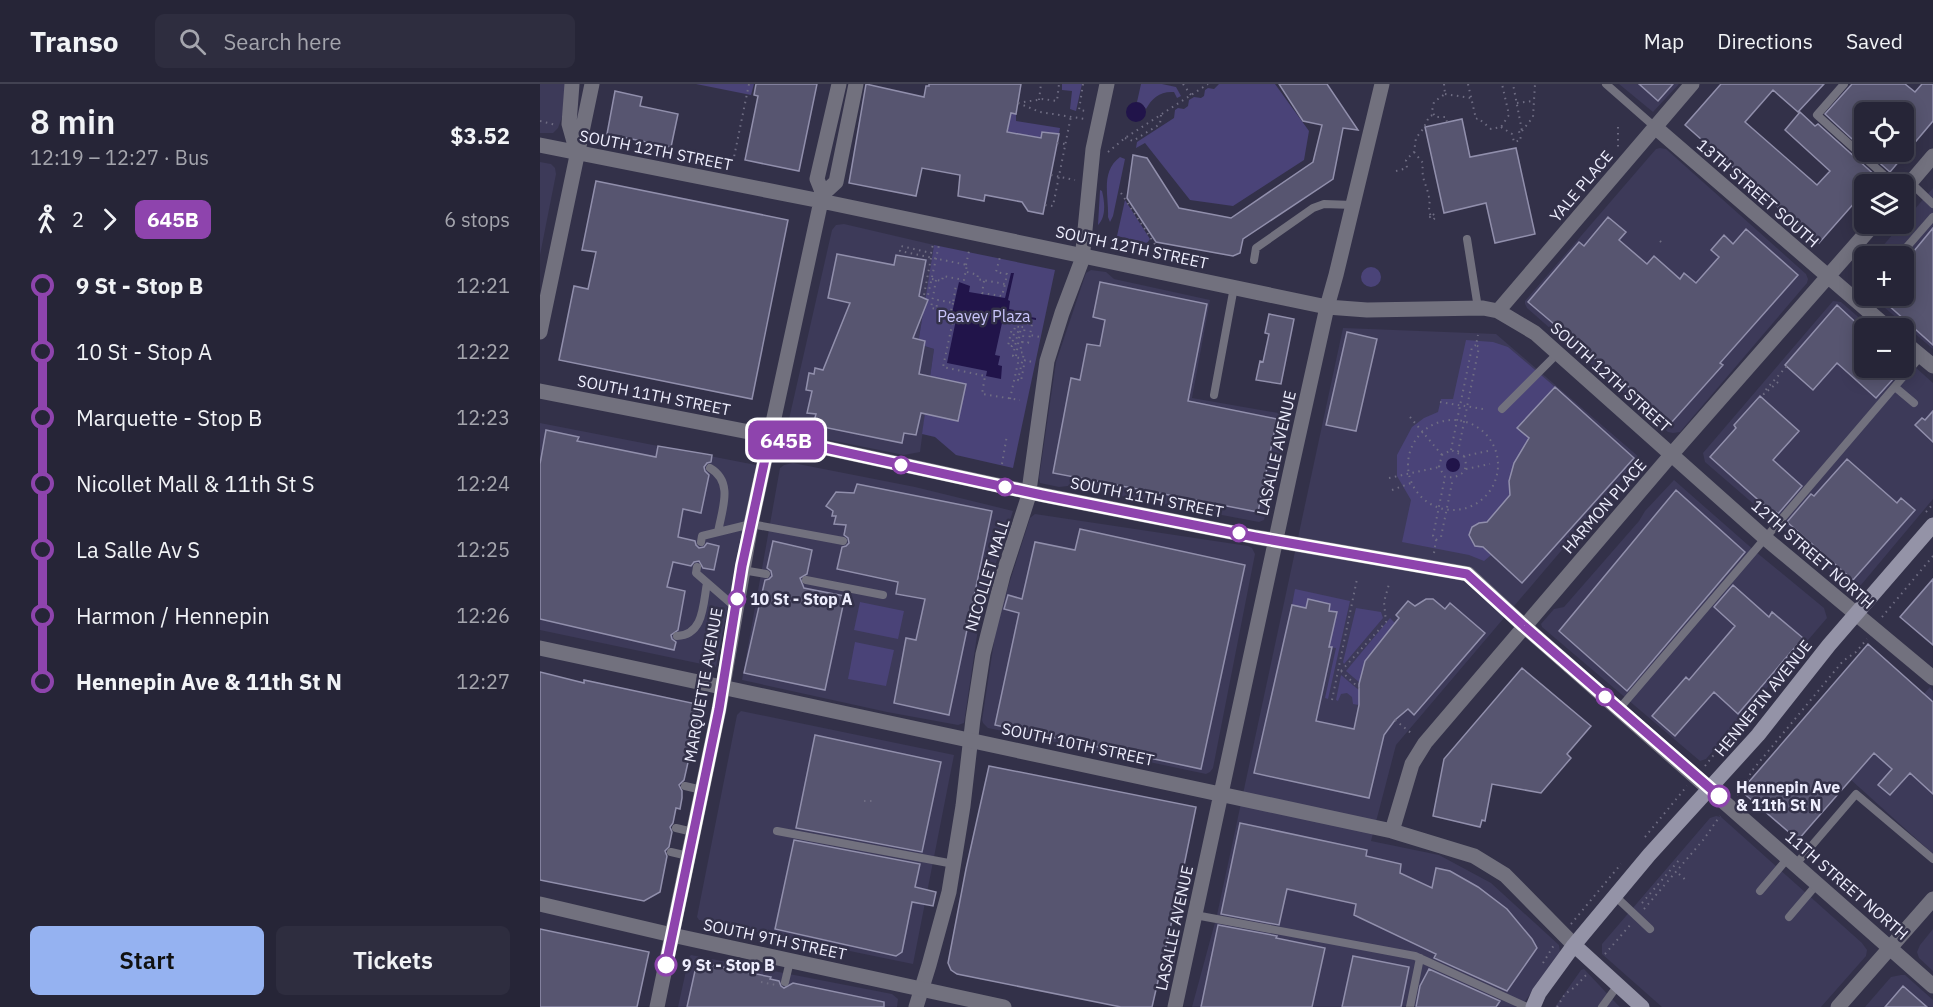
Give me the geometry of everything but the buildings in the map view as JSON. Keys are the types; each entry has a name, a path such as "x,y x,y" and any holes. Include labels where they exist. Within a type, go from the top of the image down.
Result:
{"main road":[{"name":"HENNEPIN AVENUE","path":"1533,1007 1539,993 1574,945 1758,735 1856,614 1933,525"},
{"path":"1574,945 1642,1007"}],"street":[{"path":"572,84 568,124 577,152"},
{"path":"540,332 592,84"},
{"name":"MARQUETTE AVENUE","path":"657,1007 723,687 751,524 822,198 817,179 839,84"},
{"name":"MARQUETTE AVENUE","path":"822,198 836,182 856,84"},
{"name":"NICOLLET MALL","path":"916,1007 944,913 954,864 987,633 1003,575 1024,514 1047,361 1083,255 1093,149 1107,84"},
{"name":"LASALLE AVENUE","path":"1175,1007 1327,308 1382,84"},
{"name":"YALE PLACE","path":"1498,311 1692,84"},
{"name":"13TH STREET SOUTH","path":"1655,127 1827,278 1854,295"},
{"name":"SOUTH 12TH STREET","path":"540,145 822,198 1327,308 1358,310 1478,308 1498,311 1535,333 1671,455"},
{"path":"1914,178 1933,156"},
{"name":"HARMON PLACE","path":"1392,831 1417,754 1671,455 1865,234"},
{"name":"13TH STREET SOUTH","path":"1868,306 1879,318"},
{"path":"1914,350 1927,361"},
{"name":"SOUTH 11TH STREET","path":"540,391 770,436 1028,492 1275,540 1467,574 1710,788"},
{"name":"12TH STREET NORTH","path":"1671,455 1933,678"},
{"name":"SOUTH 10TH STREET","path":"540,648 1392,831 1474,856 1510,878 1574,945"},
{"name":"11TH STREET NORTH","path":"1710,788 1933,986"},
{"path":"1838,1007 1933,899"},
{"name":"SOUTH 9TH STREET","path":"540,904 1004,1007"}],"lane":[{"name":"13TH STREET SOUTH","path":"1606,84 1655,127"},
{"path":"1844,84 1817,115 1883,174"},
{"path":"1914,191 1933,204"},
{"path":"1254,260 1256,248 1313,208 1324,204 1353,206"},
{"path":"1908,246 1933,217"},
{"path":"1467,239 1478,308"},
{"path":"1214,396 1234,287"},
{"path":"1502,409 1557,353"},
{"path":"1619,710 1895,387 1927,361"},
{"path":"1895,387 1914,403"},
{"path":"710,468 720,475 725,485 718,532"},
{"path":"701,542 702,536 751,524 843,541"},
{"path":"697,567 696,573 735,607"},
{"path":"742,570 766,574"},
{"path":"806,580 883,595"},
{"path":"677,636 689,634 699,623 707,583"},
{"path":"685,786 702,790"},
{"path":"1760,891 1856,794 1933,860"},
{"path":"676,828 693,832"},
{"path":"777,831 954,864"},
{"path":"671,852 688,856"},
{"path":"1789,916 1818,884"},
{"path":"1615,896 1650,929"},
{"path":"1195,915 1415,956 1527,1007"},
{"path":"1410,1007 1420,958"},
{"path":"785,982 790,961"},
{"path":"1602,1007 1618,985"}],"path":[{"path":"732,162 749,84"},
{"path":"1038,100 1041,84"},
{"path":"1059,84 1057,101 1038,100 1018,103 1040,112 1086,119"},
{"path":"1083,84 1078,110 1087,111"},
{"path":"1183,84 1191,95"},
{"path":"1107,152 1208,84"},
{"path":"1444,84 1445,94"},
{"path":"1468,84 1476,119 1478,118 1491,129 1501,127 1512,134 1514,142 1521,140 1519,132 1533,117 1535,84"},
{"path":"1501,127 1509,115 1502,84"},
{"path":"1513,84 1522,131"},
{"path":"1434,114 1434,102 1445,94 1471,98"},
{"path":"1517,103 1533,102"},
{"path":"1125,138 1133,141 1160,124 1161,114"},
{"path":"1434,114 1435,117 1446,117 1447,122"},
{"path":"1396,171 1407,168 1407,160 1414,152 1416,138 1424,129 1429,117 1434,114"},
{"path":"1045,205 1053,206 1071,116"},
{"path":"540,121 557,125"},
{"path":"1617,153 1618,127"},
{"path":"1057,143 1065,144"},
{"path":"1414,152 1423,163 1422,176 1429,195 1428,210 1431,216"},
{"path":"1051,175 1075,180"},
{"path":"1121,193 1158,249"},
{"path":"933,244 932,253 901,246 900,251 966,265"},
{"path":"939,245 931,308 936,309 938,300 953,303"},
{"path":"934,280 942,281 943,276 964,280 969,251"},
{"path":"984,281 982,293 1002,296 1007,274 996,272 1000,257"},
{"path":"931,258 924,294 928,295 934,280"},
{"path":"966,272 978,275 977,279 1005,284"},
{"path":"956,285 950,315 954,316 943,367 985,376 981,394 1020,400"},
{"path":"1021,322 1032,324 1028,343 1022,342"},
{"path":"1012,328 1008,346 1012,346 1016,326 1019,327 1013,356 1017,357"},
{"path":"1010,399 1021,327 1024,327 1017,357"},
{"path":"1030,335 1037,336"},
{"path":"1451,450 1472,347 1476,345 1478,335"},
{"path":"1458,452 1479,347 1476,345"},
{"path":"1020,352 1024,353 1018,380 1021,381 1025,360 1032,362"},
{"path":"1778,382 1763,393 1786,367 1783,363"},
{"path":"1440,402 1483,409"},
{"path":"1410,417 1442,455"},
{"path":"1457,419 1464,422 1478,428 1489,438 1497,454 1497,474 1488,493 1473,506 1457,510 1439,508 1420,496 1411,483 1408,474 1410,448 1422,432 1441,421 1457,419"},
{"path":"1002,464 1007,435"},
{"path":"1434,553 1436,540 1433,536 1445,477 1439,467 1442,455 1451,450 1464,456 1467,462 1466,469 1461,475 1453,478 1445,477"},
{"path":"1464,456 1488,451"},
{"path":"1466,469 1490,464"},
{"path":"1389,478 1439,467"},
{"path":"1436,540 1441,537 1453,478"},
{"path":"1392,490 1411,483"},
{"path":"1736,795 1746,784 1752,772 1843,661 1856,652 1887,609 1933,556"},
{"path":"1332,700 1357,579"},
{"path":"1340,670 1386,622 1384,602 1389,584"},
{"path":"1340,670 1359,688"},
{"path":"1395,720 1411,733"},
{"path":"864,801 872,801"},
{"path":"1642,903 1680,859"},
{"path":"1679,874 1688,882"}],"shaded area":[{"path":"540,84 566,84 567,104 558,128 553,133 540,133"},
{"path":"1619,84 1679,84 1653,112"},
{"path":"1136,102 1143,105 1146,112 1143,119 1136,122 1129,119 1126,112 1129,105"},
{"path":"1656,149 1666,149 1806,274 1808,279 1680,432 1673,433 1668,432 1525,304 1525,301"},
{"path":"540,162 551,164 556,174 540,255"},
{"path":"1933,188 1933,349 1914,333 1914,318 1897,318 1883,306 1914,306 1914,246 1883,246 1893,234 1914,234 1914,210"},
{"path":"844,224 934,245 918,344 934,349 920,452 904,455 790,432 787,428 832,230 836,225"},
{"path":"1091,270 1106,272 1114,279 1210,300 1192,398 1290,415 1264,520 1259,522 1068,486 1059,487 1040,483 1056,362 1086,273"},
{"path":"1011,273 1014,273 1008,300 1010,301 1009,309 1014,310 1013,314 1036,318 1036,320 1004,314 995,355 1000,356 998,365 1002,366 1001,379 986,376 987,371 947,363 957,315 952,313 959,282 970,286 969,292 1005,298"},
{"path":"1833,301 1841,302 1859,318 1854,318 1854,378 1914,378 1914,366 1933,383 1933,499 1861,585 1850,587 1705,462 1703,453"},
{"path":"1343,328 1496,334 1640,458 1396,745 1371,841 1439,855 1491,883 1559,945 1560,953 1521,1007 1192,1007 1217,915"},
{"path":"540,423 756,465 716,667 540,630"},
{"path":"1450,458 1456,458 1460,465 1456,472 1450,472 1446,468 1446,462"},
{"path":"793,463 915,487 1013,511 981,609 964,723 958,725 887,712 742,680 780,468"},
{"path":"1674,480 1824,608 1827,618 1706,759 1700,761 1541,624 1554,609 1564,607"},
{"path":"1035,514 1252,548 1255,554 1213,768 1210,772 1206,774 988,728 983,723 997,622 1030,518"},
{"path":"1930,687 1933,691 1933,854 1850,779"},
{"path":"741,711 954,755 913,964 699,920 697,917 737,715"},
{"path":"1721,817 1862,943 1867,950 1866,956 1821,1007 1662,1007 1602,954 1602,944 1710,818"},
{"path":"1933,929 1933,971 1919,958 1917,952"},
{"path":"691,955 892,994 898,999 897,1007 678,1007"},
{"path":"1584,969 1620,1007 1555,1007"},
{"path":"1905,975 1933,1000 1933,1007 1865,1007 1891,977"}],"green space":[{"path":"696,84 754,84 751,95"},
{"path":"1062,84 1082,84 1076,111 1070,109 1072,91 1062,90"},
{"path":"1141,84 1176,87 1181,96 1177,98 1174,92 1161,94 1146,109 1137,102"},
{"path":"1219,84 1275,84 1309,131 1304,160 1233,206 1190,200 1145,143 1136,148 1137,142 1174,118 1175,110 1184,109 1188,106 1189,100 1194,97 1201,98 1205,90 1214,89"},
{"path":"1007,112 1016,114 1016,121 1060,128 1059,134 1042,132 1041,138 1007,132 1009,125 1005,124"},
{"path":"1120,157 1125,159 1110,222 1108,177 1114,163"},
{"path":"1100,190 1104,209 1098,225"},
{"path":"1125,200 1150,239 1147,243 1117,236"},
{"name":"Peavey Plaza","path":"934,245 1055,270 1013,468 956,455 935,437 922,434 934,349 918,344"},
{"path":"1367,267 1375,267 1381,273 1381,281 1375,287 1367,287 1361,281 1361,273"},
{"path":"1466,340 1493,342 1508,347 1555,387 1517,427 1529,438 1509,481 1510,495 1485,525 1482,523 1476,525 1470,532 1473,543 1483,547 1491,555 1484,561 1469,555 1402,542 1411,500 1397,476 1397,455 1412,427 1438,412 1441,399 1453,399"},
{"path":"1295,589 1350,601 1328,699 1325,698 1336,648 1329,647 1337,612 1329,611 1330,604 1306,608 1292,605"},
{"path":"860,602 904,611 898,639 854,630"},
{"path":"1356,608 1381,612 1383,618 1344,664 1343,662"},
{"path":"1390,618 1395,623 1360,683 1346,671"},
{"path":"855,642 894,650 886,686 848,679"},
{"path":"1341,675 1381,709 1353,704 1352,697 1347,693 1341,694 1338,701 1336,700"}],"bus line":[{"name":"645B","path":"666,965 719,709 742,566 770,436 1042,495 1255,537 1467,574 1719,796"}],"place":[{"name":"10 St - Stop A","path":"737,599"},
{"name":"Hennepin Ave & 11th St N","path":"1719,796"},
{"name":"9 St - Stop B","path":"666,965"}]}
